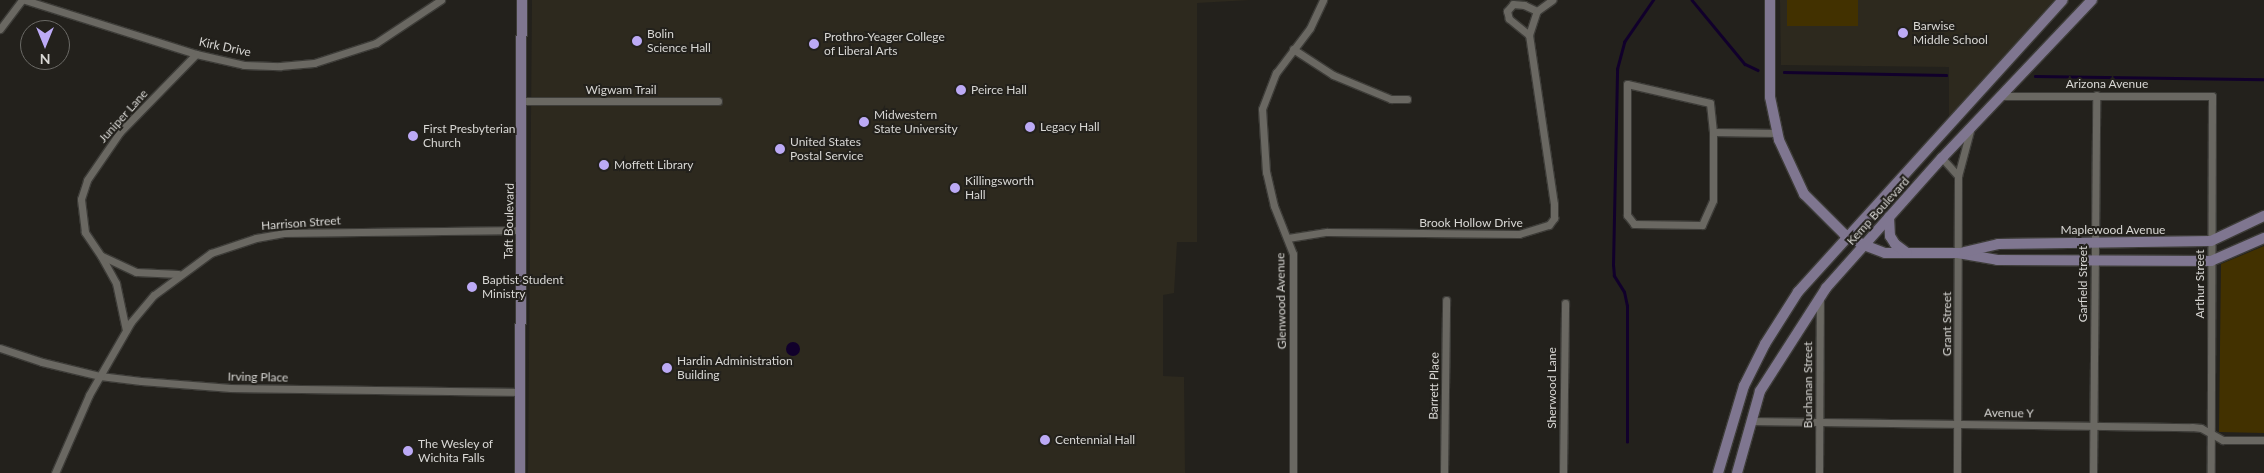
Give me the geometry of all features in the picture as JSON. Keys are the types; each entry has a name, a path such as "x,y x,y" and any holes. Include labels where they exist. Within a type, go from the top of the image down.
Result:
{"street":[{"path":"0,29 23,0"},
{"name":"Kirk Drive","path":"23,0 196,54 244,65 314,63 376,43 441,0"},
{"name":"Taft Boulevard","path":"520,473 522,0"},
{"name":"Glenwood Avenue","path":"1293,473 1293,254 1274,206 1261,131 1264,100 1276,73 1310,28 1323,0"},
{"path":"1529,35 1509,19 1507,11 1513,4 1524,4 1537,11 1552,0"},
{"name":"Maplewood Avenue","path":"1770,0 1770,97 1777,133 1790,168 1804,194 1848,236 1864,245 1885,253 1958,254 1997,260 2212,261 2264,238"},
{"name":"Kemp Boulevard","path":"1718,473 1732,418 1754,365 1776,324 1809,277 2063,0"},
{"name":"Kemp Boulevard","path":"1737,473 1750,421 1760,391 1777,360 1820,297 1888,217 1942,158 2092,0"},
{"name":"Brook Hollow Drive","path":"1288,238 1327,232 1519,234 1549,225 1554,218 1554,204 1529,35 1537,11"},
{"path":"1293,49 1333,75 1391,99 1407,99"},
{"name":"Juniper Lane","path":"126,330 118,289 101,256 85,232 81,199 87,180 120,132 196,54"},
{"path":"1627,84 1710,103 1713,132 1713,200 1702,224 1634,224 1627,215 1627,84"},
{"name":"Garfield Street","path":"2093,473 2096,95"},
{"name":"Arizona Avenue","path":"2001,96 2212,96"},
{"name":"Arthur Street","path":"2211,473 2212,96"},
{"name":"Wigwam Trail","path":"523,101 718,101"},
{"name":"Grant Street","path":"1957,473 1958,176 1972,127"},
{"path":"1713,132 1777,133"},
{"path":"1929,147 1958,176"},
{"name":"Maplewood Avenue","path":"1958,254 1998,244 2212,241 2264,216"},
{"path":"1888,217 1888,227 1895,244 1911,254"},
{"name":"Harrison Street","path":"56,473 70,434 126,330 154,295 178,274 211,254 232,245 284,233 521,230"},
{"path":"101,256 136,272 178,274"},
{"name":"Buchanan Street","path":"1819,473 1820,297"},
{"name":"Barrett Place","path":"1444,473 1446,300"},
{"name":"Sherwood Lane","path":"1563,473 1565,303"},
{"name":"Irving Place","path":"0,348 42,362 100,376 231,388 520,392"},
{"path":"1732,418 1750,421"},
{"name":"Avenue Y","path":"1750,421 2192,427 2202,428 2212,436 2223,440 2264,440"}],"shaded area":[{"name":"Midwestern State University","path":"532,0 1250,0 1197,3 1197,242 1177,242 1174,293 1163,295 1163,376 1184,377 1185,473 528,473"},
{"name":"Barwise Middle School","path":"1780,0 2054,0 1949,117 1949,67 1781,65"},
{"path":"1787,0 1858,0 1858,26 1787,26"},
{"path":"2264,246 2264,433 2219,432 2221,264"},
{"path":"790,342 796,342 800,349 796,356 790,356 786,352 786,346"}],"waterway":[{"path":"1627,442 1627,306 1624,292 1614,276 1613,265 1617,69 1624,42 1653,0"},
{"path":"1692,0 1745,64 1758,70"},
{"path":"1784,72 1946,75"},
{"path":"2035,76 2264,79"}],"place":[{"name":"Barwise Middle School","path":"1903,33"},
{"name":"Bolin Science Hall","path":"637,41"},
{"name":"Prothro-Yeager College of Liberal Arts","path":"814,44"},
{"name":"Peirce Hall","path":"961,90"},
{"name":"Midwestern State University","path":"864,122"},
{"name":"Legacy Hall","path":"1030,127"},
{"name":"First Presbyterian Church","path":"413,136"},
{"name":"United States Postal Service","path":"780,149"},
{"name":"Moffett Library","path":"604,165"},
{"name":"Killingsworth Hall","path":"955,188"},
{"name":"Baptist Student Ministry","path":"472,287"},
{"name":"Hardin Administration Building","path":"667,368"},
{"name":"Centennial Hall","path":"1045,440"},
{"name":"The Wesley of Wichita Falls","path":"408,451"}]}
